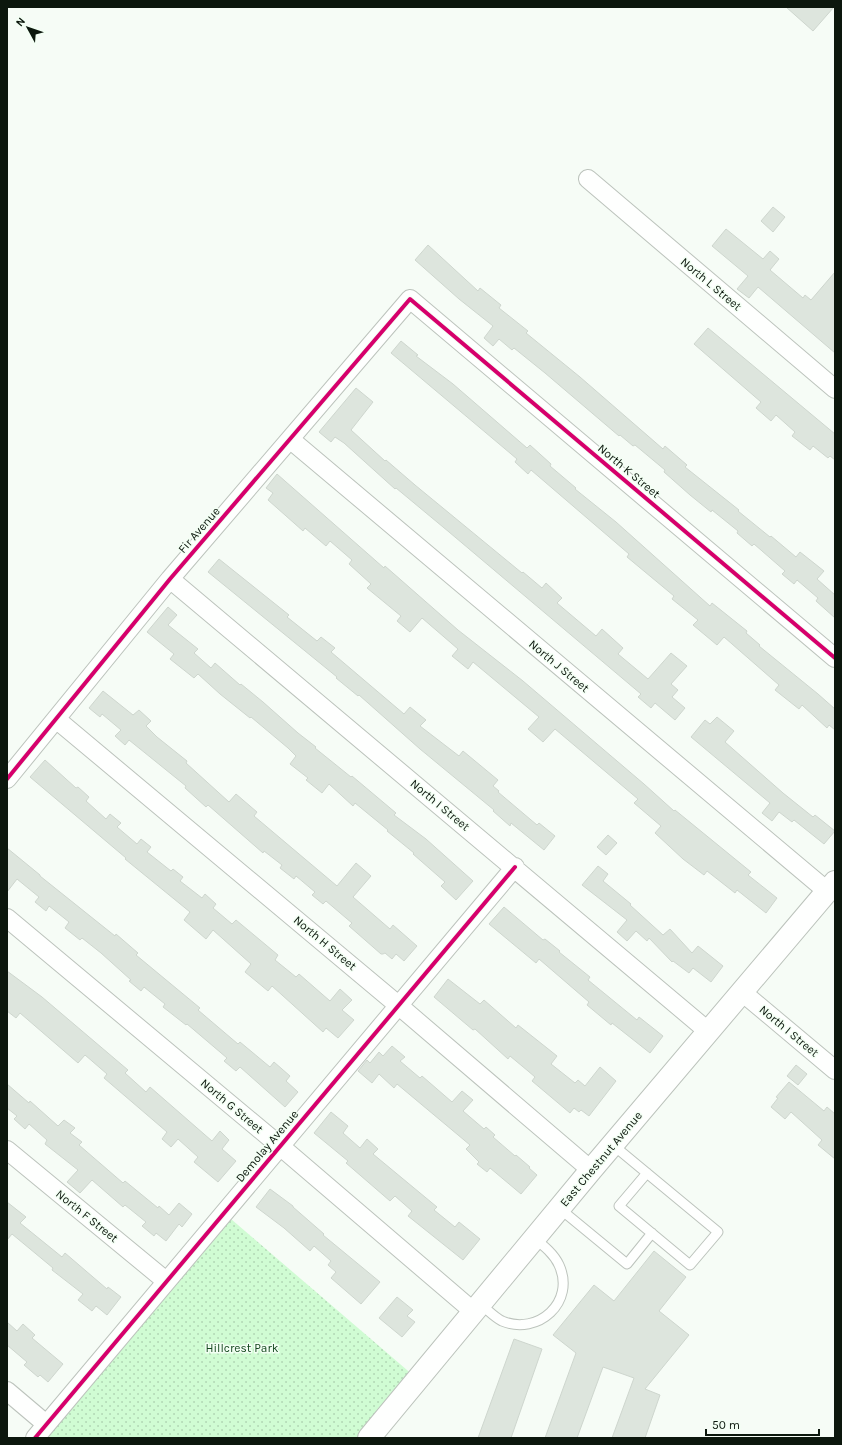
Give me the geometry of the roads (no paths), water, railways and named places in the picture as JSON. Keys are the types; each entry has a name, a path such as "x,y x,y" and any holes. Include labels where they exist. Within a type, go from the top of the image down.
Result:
{"street":[{"name":"North L Street","path":"588,179 835,389"},
{"name":"Fir Avenue","path":"7,779 170,579 291,440 410,298"},
{"name":"North K Street","path":"410,298 835,658"},
{"name":"North J Street","path":"291,440 831,887"},
{"name":"North I Street","path":"170,579 515,867 709,1032"},
{"name":"North H Street","path":"56,719 398,1005 591,1170"},
{"name":"Demolay Avenue","path":"35,1438 515,867"},
{"name":"East Chestnut Avenue","path":"369,1438 559,1208 831,887"},
{"name":"North G Street","path":"7,918 477,1308"},
{"name":"North I Street","path":"742,992 835,1070"},
{"name":"North F Street","path":"7,1150 166,1281"},
{"path":"7,1391 46,1424"}],"lane":[{"path":"613,1144 718,1232 690,1265 619,1206 647,1173"},
{"path":"559,1208 626,1264 652,1233"},
{"path":"477,1308 501,1320 520,1325 530,1324 546,1318 554,1310 563,1288 563,1276 559,1264 553,1255 534,1238"}],"park label":[{"name":"Hillcrest Park","path":"242,1348"}]}
